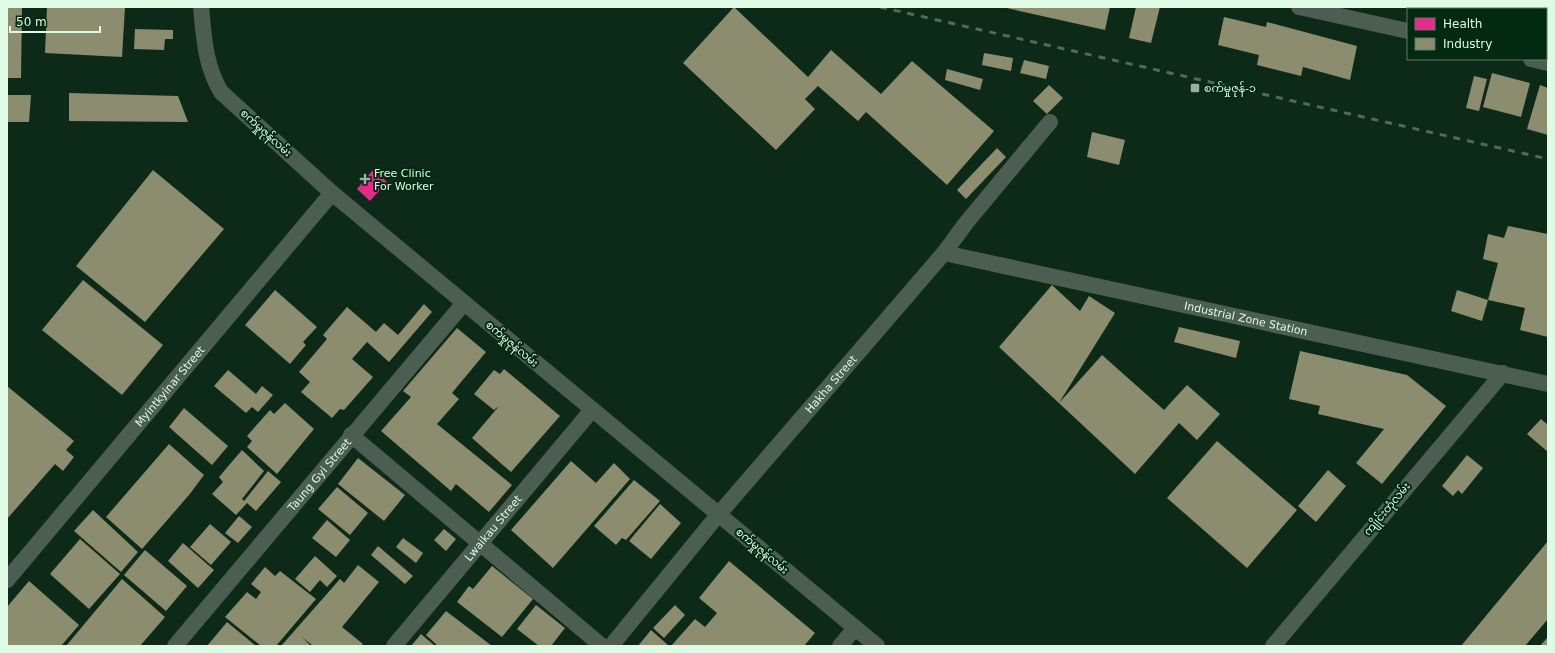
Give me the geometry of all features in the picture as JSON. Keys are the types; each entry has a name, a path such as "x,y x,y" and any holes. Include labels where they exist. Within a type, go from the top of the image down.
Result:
{"street":[{"name":"စက်မှုဇုန်လမ်း","path":"201,7 207,56 212,77 221,92 332,193 877,646"},
{"path":"1305,8 1407,31"},
{"path":"1535,60 1548,63"},
{"name":"Hakha Street","path":"611,646 718,515 944,253 966,223 1050,122"},
{"name":"Myintkyinar Street","path":"7,580 332,193"},
{"name":"Industrial Zone Station","path":"944,253 1503,373 1548,384"},
{"name":"Taung Gyi Street","path":"175,646 351,435 464,303"},
{"name":"ကျိုင်းတုံလမ်း","path":"1273,646 1503,373"},
{"name":"Lwaikau Street","path":"394,646 592,410"},
{"path":"351,435 602,646"},
{"path":"840,646 855,628"}],"building: Health":[{"path":"373,170 387,182 370,201 357,189"}],"building: Industry":[{"path":"7,7 22,7 21,78 7,78"},
{"path":"47,7 125,7 122,57 45,53"},
{"path":"734,7 808,77 831,50 881,94 912,61 994,131 947,185 866,112 858,121 818,86 805,99 815,109 776,150 683,63"},
{"path":"1002,7 1110,7 1105,30"},
{"path":"1136,7 1160,7 1151,43 1129,38"},
{"path":"1411,7 1428,7 1428,8"},
{"path":"1439,7 1477,7 1477,8"},
{"path":"1547,13 1548,13 1547,48"},
{"path":"1224,17 1266,27 1267,22 1357,46 1350,80 1303,67 1301,76 1257,65 1259,55 1218,45"},
{"path":"135,29 173,30 173,39 165,39 164,50 134,49"},
{"path":"984,53 1013,58 1011,71 982,65"},
{"path":"1024,60 1049,66 1046,79 1020,73"},
{"path":"947,69 983,79 980,90 945,80"},
{"path":"1492,73 1530,83 1521,117 1483,107"},
{"path":"1474,76 1487,79 1479,111 1466,108"},
{"path":"1049,85 1063,98 1047,114 1033,101"},
{"path":"1540,85 1548,88 1548,135 1527,129"},
{"path":"69,93 178,96 188,122 69,121"},
{"path":"7,95 31,95 29,122 7,122"},
{"path":"1092,132 1125,140 1119,165 1087,157"},
{"path":"997,148 1006,157 966,199 957,190"},
{"path":"153,170 224,229 145,322 76,266"},
{"path":"1508,226 1548,234 1548,337 1520,330 1525,308 1488,300 1498,263 1483,259 1488,234 1504,238"},
{"path":"83,280 163,345 122,395 42,330"},
{"path":"1052,285 1080,311 1089,296 1115,313 1059,403 1102,355 1164,410 1187,385 1220,414 1197,440 1179,423 1135,474 999,347"},
{"path":"275,290 317,327 303,342 306,345 290,364 245,325"},
{"path":"1457,290 1488,300 1482,321 1451,311"},
{"path":"424,304 432,312 389,362 367,342 352,359 373,377 344,410 340,409 332,418 301,392 310,382 299,372 327,339 323,335 347,307 376,332 384,323 398,335"},
{"path":"1179,327 1240,341 1236,358 1174,342"},
{"path":"457,328 486,352 452,393 459,399 437,424 512,485 489,512 456,484 451,491 381,431 411,397 403,391"},
{"path":"1300,351 1407,375 1446,406 1382,484 1356,463 1384,429 1318,414 1320,406 1289,399"},
{"path":"504,369 560,416 511,472 472,438 499,406 494,410 474,394 494,370 500,374"},
{"path":"228,370 256,394 262,386 273,395 258,412 252,407 246,413 214,386"},
{"path":"7,386 74,441 66,450 74,457 63,471 55,464 7,519"},
{"path":"285,403 314,429 277,474 247,447 252,441 247,436 270,410 274,414"},
{"path":"184,408 228,446 212,465 169,427"},
{"path":"1541,419 1548,425 1548,452 1527,434"},
{"path":"1217,441 1297,510 1247,568 1167,498"},
{"path":"169,444 204,475 189,495 142,549 106,517"},
{"path":"242,450 264,471 242,499 244,501 268,471 281,482 256,511 247,503 236,515 212,494 223,482 219,477"},
{"path":"1467,455 1483,468 1462,494 1458,490 1453,496 1442,486"},
{"path":"358,458 405,495 384,521 338,484"},
{"path":"571,461 596,483 614,463 630,479 553,568 511,530"},
{"path":"1328,470 1346,486 1316,522 1298,506"},
{"path":"634,480 660,501 626,540 622,538 616,545 594,526"},
{"path":"337,487 368,513 350,535 318,509"},
{"path":"660,504 681,523 651,559 629,541"},
{"path":"93,510 138,552 121,572 74,531"},
{"path":"239,516 252,527 238,543 225,533"},
{"path":"327,520 350,540 336,557 312,538"},
{"path":"210,524 231,542 211,565 190,547"},
{"path":"444,529 456,539 446,551 434,540"},
{"path":"403,538 423,553 416,563 396,547"},
{"path":"80,539 120,574 89,609 50,574"},
{"path":"1548,541 1548,619 1525,646 1461,646"},
{"path":"183,543 214,570 198,588 168,561"},
{"path":"378,546 413,576 405,584 371,555"},
{"path":"145,550 187,586 166,611 124,575"},
{"path":"315,556 337,576 327,587 320,580 310,592 295,579"},
{"path":"729,561 815,633 804,646 671,646 695,619 705,627 717,613 699,598"},
{"path":"358,565 379,582 342,627 363,644 361,646 313,646 302,637 311,646 281,646 340,579 344,583"},
{"path":"492,566 533,599 502,637 457,602 469,586 473,589"},
{"path":"265,567 275,576 280,571 316,599 276,646 261,646 225,617 247,592 256,599 261,592 251,584"},
{"path":"122,579 165,617 140,646 66,646"},
{"path":"29,581 79,625 61,646 7,646 7,607"},
{"path":"536,605 565,628 551,646 539,646 517,629"},
{"path":"675,605 685,615 664,638 653,628"},
{"path":"446,611 492,646 438,646 426,635"},
{"path":"227,622 256,646 207,646"},
{"path":"651,630 669,646 638,646"},
{"path":"421,634 435,646 411,646"},
{"path":"1547,638 1548,646 1540,646"}],"railway":[{"path":"880,7 1548,159"}],"place":[{"name":"စက်မှုဇုန်-၁","path":"1195,88"},
{"name":"Free Clinic For Worker","path":"365,179"}]}
